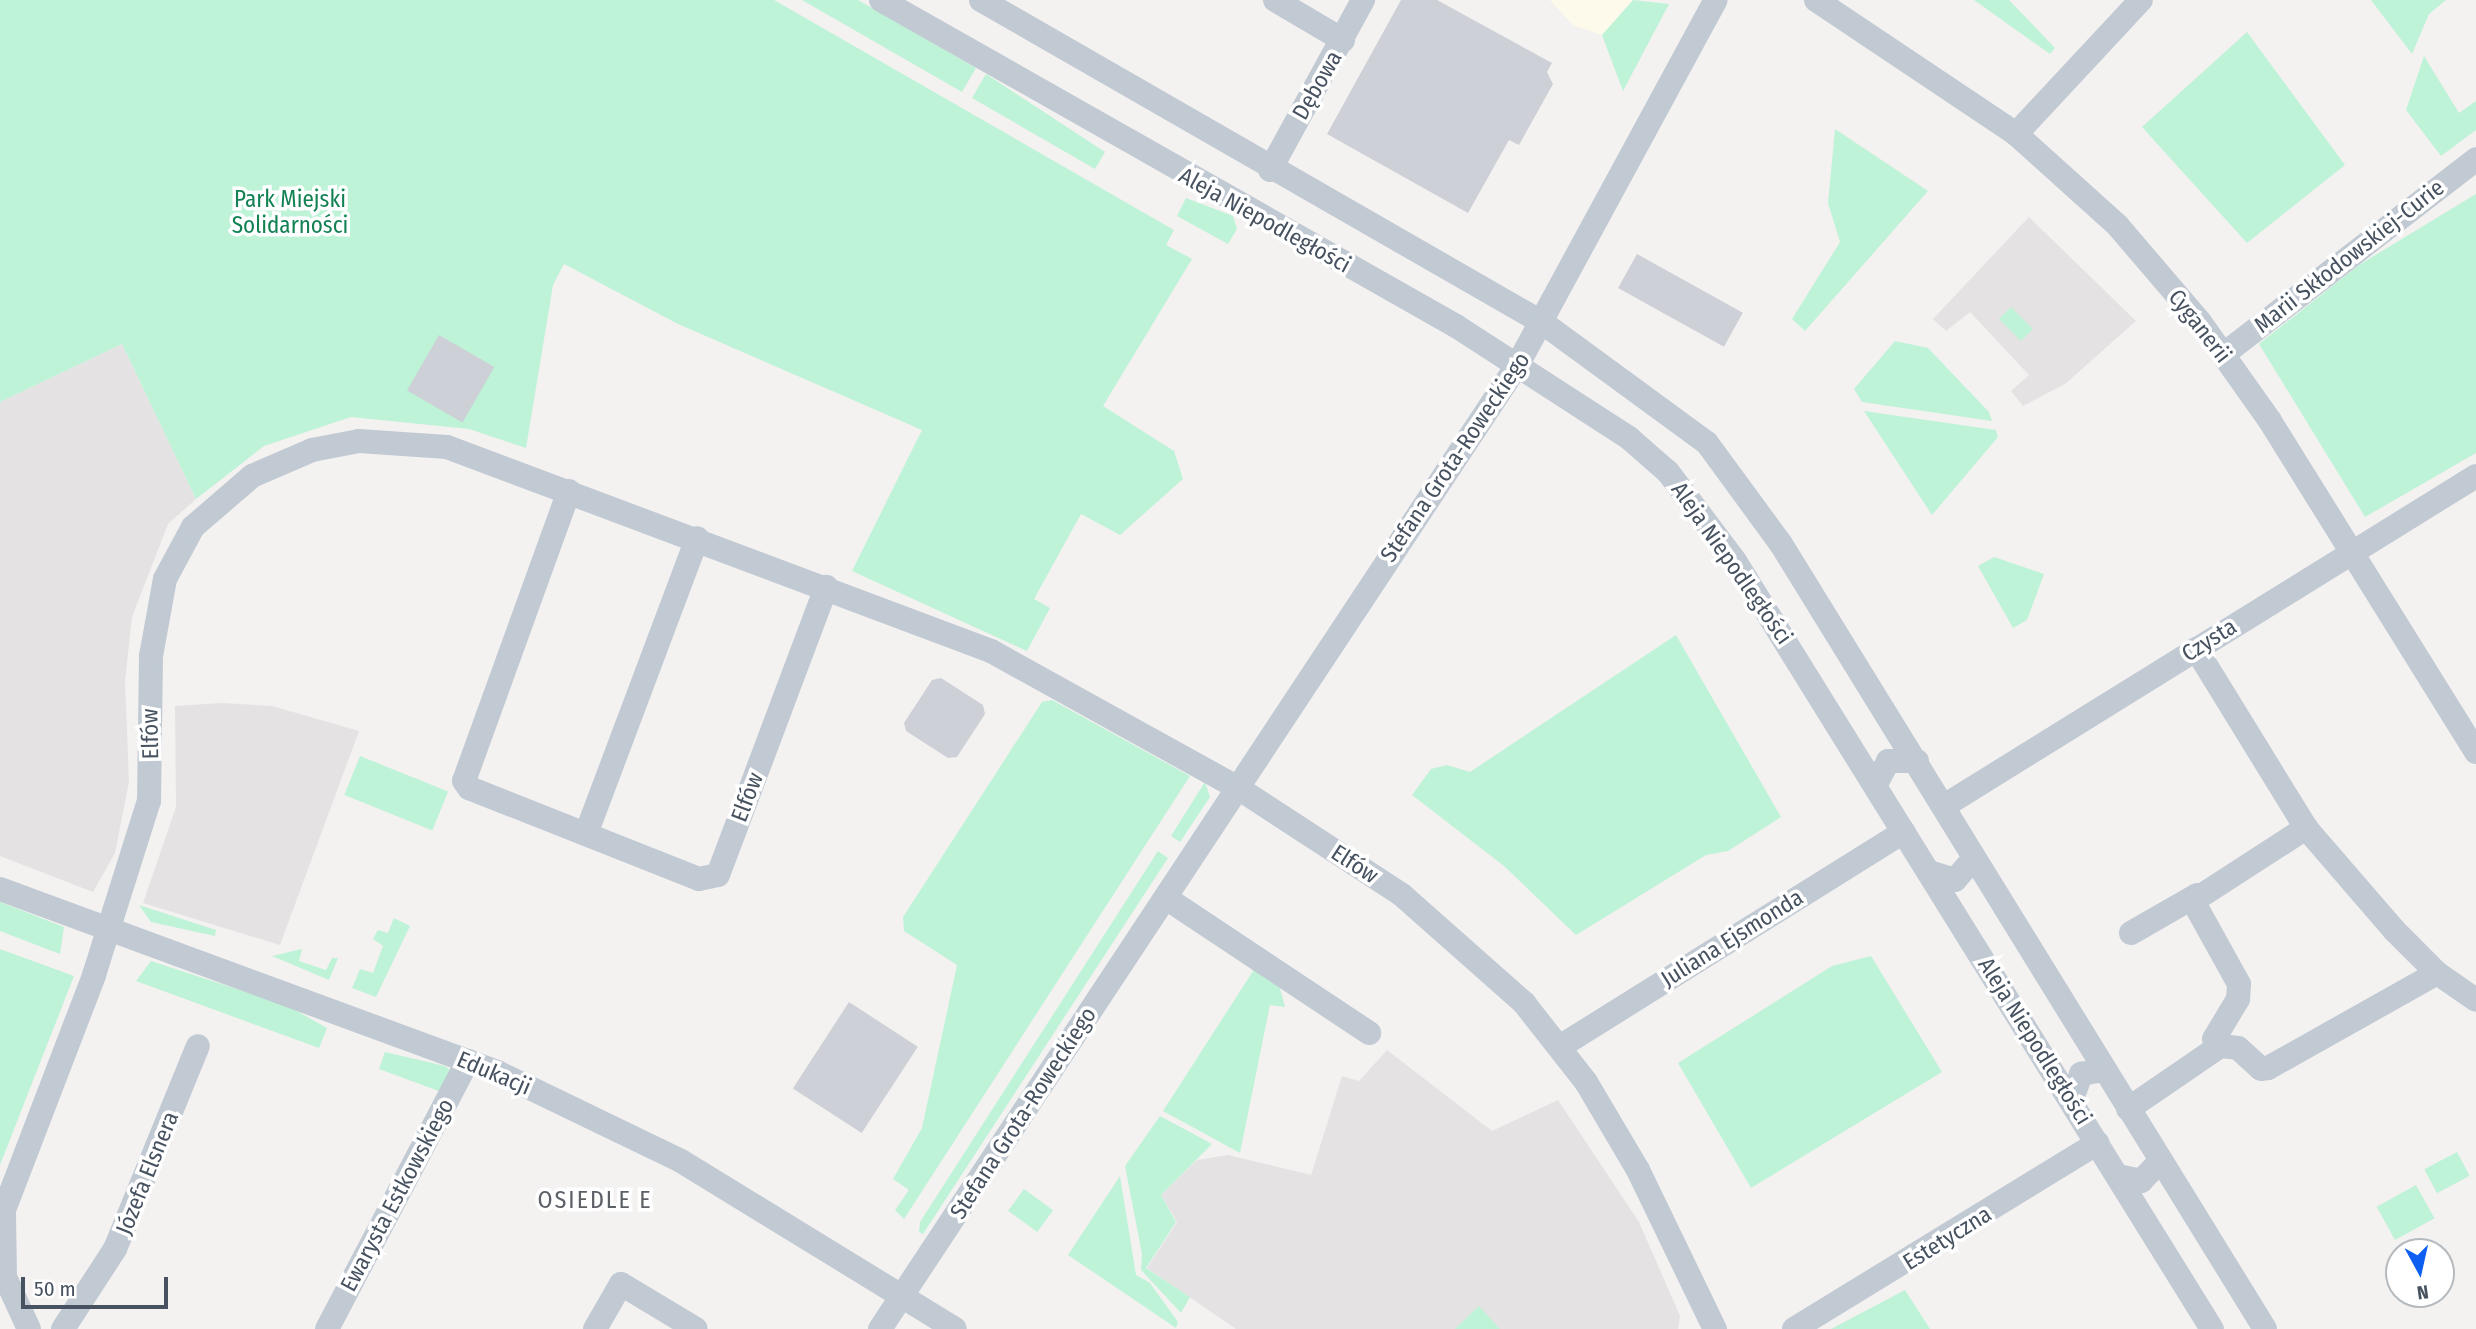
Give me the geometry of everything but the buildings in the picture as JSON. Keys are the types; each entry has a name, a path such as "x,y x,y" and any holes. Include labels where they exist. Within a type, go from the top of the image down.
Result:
{"street":[{"name":"Aleja Niepodległości","path":"881,0 1518,365 1629,438 1690,494 1876,784 2211,1329"},
{"name":"Aleja Niepodległości","path":"981,0 1270,170 1543,323 1658,402 1727,465 1917,761 2264,1329"},
{"name":"Dębowa","path":"1270,170 1363,0"},
{"name":"Stefana Grota-Roweckiego","path":"880,1329 1518,365 1716,0"},
{"name":"Cyganerii","path":"1816,0 2016,134 2118,226 2224,354 2354,552 2476,752"},
{"path":"2016,134 2141,0"},
{"path":"1280,3 1343,40"},
{"name":"Marii Skłodowskiej-Curie","path":"2224,354 2476,159"},
{"name":"Elfów","path":"29,1329 5,1277 4,1210 108,931 149,801 155,616 164,579 193,527 252,476 312,450 359,441 446,447 826,587 1031,670 1238,788 1402,895 1524,1003 1561,1046 1638,1170 1715,1329"},
{"name":"Czysta","path":"1944,806 2476,476"},
{"name":"Elfów","path":"569,491 464,781 469,789 699,879 718,875 826,587"},
{"path":"586,834 697,538"},
{"path":"2196,649 2306,828 2437,973 2476,1000"},
{"path":"1876,784 1888,761 1917,761"},
{"path":"2130,933 2306,828"},
{"name":"Juliana Ejsmonda","path":"1561,1046 1904,831"},
{"path":"1929,872 1955,880 1974,858"},
{"name":"Edukacji","path":"0,889 108,931 468,1061 681,1161 955,1329"},
{"path":"2197,895 2194,909 2239,984 2238,999 2214,1039"},
{"path":"1166,898 1369,1033"},
{"name":"Aleja Niepodległości","path":"2128,1109 2220,1046 2238,1048 2261,1069 2268,1068 2437,973"},
{"name":"Józefa Elsnera","path":"63,1329 115,1249 198,1046"},
{"name":"Ewarysta Estkowskiego","path":"327,1329 468,1061"},
{"path":"2071,1099 2081,1074 2104,1070"},
{"name":"Estetyczna","path":"1794,1329 2098,1143"},
{"path":"2118,1176 2141,1181 2161,1161"},
{"path":"595,1329 621,1284 696,1329"}],"shaded area":[{"path":"1550,0 1633,0 1602,35 1573,25"},
{"path":"2029,217 2136,321 2065,384 2023,406 2011,391 2029,375 1970,312 1946,331 1933,319"},
{"path":"122,344 196,499 168,524 132,617 125,681 129,782 115,853 93,892 0,856 0,402"},
{"path":"223,703 272,706 359,731 280,945 143,903 176,807 175,706"},
{"path":"1387,1050 1492,1131 1558,1100 1639,1222 1680,1316 1678,1329 1236,1329 1147,1268 1177,1222 1161,1195 1197,1160 1228,1155 1311,1175 1342,1076 1359,1081"}],"green space":[{"name":"Park Miejski Solidarności","path":"0,0 774,0 1174,230 1166,245 1192,259 1103,406 1174,451 1183,479 1120,535 1081,514 1034,599 1050,608 1027,651 852,571 922,430 678,324 564,264 553,285 526,448 469,429 351,417 264,446 196,499 122,344 0,402"},
{"path":"802,0 858,0 976,68 962,92"},
{"path":"1633,0 1669,4 1623,91 1602,35"},
{"path":"1974,0 2009,0 2055,48 2050,54"},
{"path":"2371,0 2446,0 2429,14 2412,54"},
{"path":"2247,32 2345,165 2247,243 2142,127"},
{"path":"2424,56 2459,113 2476,101 2476,130 2441,156 2406,110"},
{"path":"986,74 1105,152 1095,169 972,98"},
{"path":"1835,129 1928,191 1805,331 1792,319 1840,242 1828,203"},
{"path":"2476,194 2476,453 2365,517 2259,344 2359,265"},
{"path":"1186,198 1233,216 1237,229 1228,244 1177,216"},
{"path":"2011,307 2033,329 2021,341 1999,319"},
{"path":"1895,341 1928,348 1989,412 1992,421 1862,402 1854,389"},
{"path":"1864,411 1996,430 1998,437 1932,515"},
{"path":"1994,557 2044,574 2027,620 2013,628 1978,566"},
{"path":"1676,635 1781,817 1728,851 1706,855 1576,935 1504,866 1412,795 1431,769 1447,765 1470,772"},
{"path":"1052,700 1190,776 904,1219 895,1210 909,1190 893,1179 922,1128 957,965 904,931 903,917 1042,702"},
{"path":"360,756 448,792 432,831 344,795"},
{"path":"1205,782 1210,797 1180,842 1171,836"},
{"path":"1158,851 1168,858 923,1234 919,1232 920,1222"},
{"path":"0,902 64,927 60,954 0,931"},
{"path":"139,905 216,930 215,936 151,922"},
{"path":"394,918 410,926 376,997 352,988 360,969 373,973 383,946 373,939 378,930 388,933"},
{"path":"0,949 74,976 0,1165"},
{"path":"302,949 299,961 326,970 332,958 338,958 329,980 272,956"},
{"path":"1871,956 1942,1072 1751,1188 1678,1063 1832,966"},
{"path":"151,961 286,1005 327,1028 319,1048 136,981"},
{"path":"1255,968 1278,981 1285,1007 1270,1005 1240,1153 1163,1111"},
{"path":"385,1052 445,1066 450,1070 444,1093 379,1069"},
{"path":"1160,1116 1212,1144 1161,1195 1176,1222 1146,1268 1190,1297 1181,1313 1141,1270 1142,1254 1125,1166"},
{"path":"2457,1152 2470,1176 2437,1193 2424,1169"},
{"path":"1120,1176 1136,1275 1150,1283 1178,1322 1176,1328 1068,1255"},
{"path":"2416,1185 2434,1218 2399,1238 2394,1238 2377,1207"},
{"path":"1024,1189 1053,1210 1037,1232 1008,1211"},
{"path":"1905,1290 1930,1329 1831,1329"},
{"path":"1479,1306 1500,1329 1455,1329"}],"district":[{"name":"OSIEDLE E","path":"595,1201"}]}
